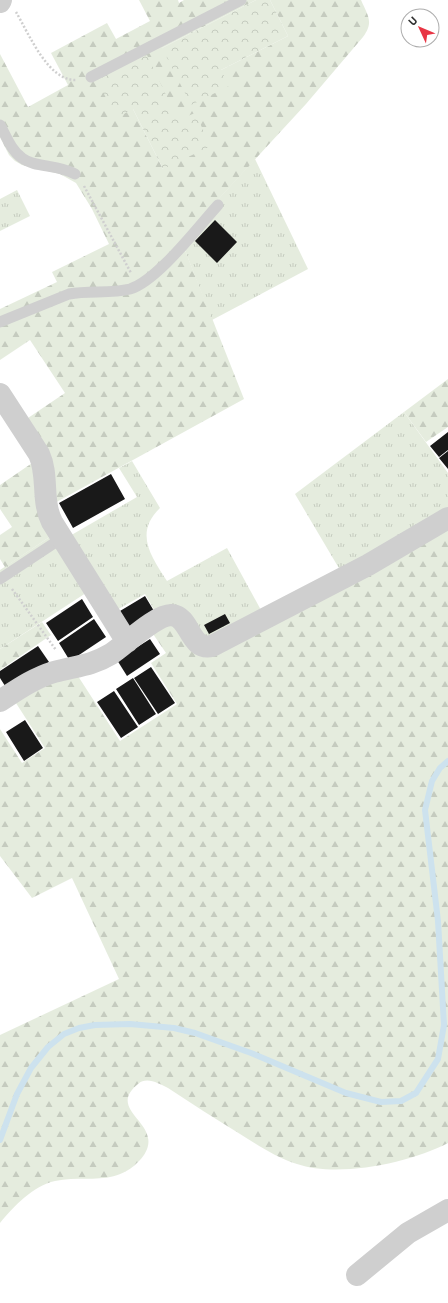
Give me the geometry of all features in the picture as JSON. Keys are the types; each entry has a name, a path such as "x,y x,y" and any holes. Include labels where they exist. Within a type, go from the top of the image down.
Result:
{"street":[{"path":"0,394 28,436 44,465 47,511 62,538 127,642"},
{"path":"0,701 46,675 97,662 161,617 171,615 180,620 198,644 206,648 212,646 368,565 448,518"},
{"path":"357,1275 408,1233 448,1210"}],"lane":[{"path":"91,77 241,0"},
{"path":"0,125 11,146 22,158 27,161 58,167 75,174"},
{"path":"0,322 69,294 80,292 120,291 137,286 155,273 218,205"},
{"path":"2,578 62,538"}],"path":[{"path":"5,3 57,75 71,80 91,77"},
{"path":"75,174 90,197 137,286"},
{"path":"2,578 70,669"}],"green space":[{"path":"139,0 178,0 179,3 184,0 256,0 162,48 221,70 288,36 270,0 361,0 368,15 369,23 363,37 306,104 181,240 244,399 51,505 25,420 65,393 30,340 0,360 0,309 57,282 52,272 109,244 92,209 76,183 60,174 22,165 9,155 0,137 0,54 28,107 68,85 51,53 107,23 116,39 150,21","holes":["133,109 178,120 163,169"]},
{"path":"256,0 270,0 288,36 221,70 229,86 191,105 162,48"},
{"path":"147,55 178,120 195,113 211,146 163,169 133,109 116,118 97,80"},
{"path":"255,159 308,269 212,320 181,240"},
{"path":"17,190 30,216 0,231 0,199"},
{"path":"448,379 448,427 426,442 404,412"},
{"path":"404,412 448,473 448,510 340,570 295,494"},
{"path":"38,459 54,534 5,567 0,559 0,535 12,527 0,509 0,485"},
{"path":"132,461 160,508 152,517 148,526 147,535 151,554 167,581 227,548 262,612 207,637 156,613 145,594 115,611 68,537 137,497 119,468"},
{"path":"448,526 448,1143 414,1157 374,1166 353,1169 314,1168 297,1164 275,1155 168,1088 157,1083 145,1081 138,1084 131,1092 128,1099 132,1112 146,1131 148,1138 147,1150 140,1160 130,1169 110,1177 67,1179 55,1181 39,1187 11,1210 0,1223 0,1035 119,979 72,878 32,898 0,856 0,729 22,763 45,748 14,700 76,673 120,741 177,704 151,663 166,653 151,631 170,620 193,650"},
{"path":"54,534 89,591 0,649 0,570"},
{"path":"42,622 51,635 0,670 0,649"}],"building":[{"path":"215,220 237,242 217,263 195,241"},
{"path":"448,432 448,450 439,457 430,446"},
{"path":"448,451 448,469 439,458"},
{"path":"111,474 125,499 73,528 59,503"},
{"path":"145,596 154,611 129,627 120,611"},
{"path":"82,599 93,617 58,641 46,623"},
{"path":"225,614 230,623 209,634 204,625"},
{"path":"94,619 106,637 70,661 59,643"},
{"path":"150,639 160,654 127,676 117,660"},
{"path":"38,646 49,662 7,689 0,678 0,671"},
{"path":"151,667 175,703 158,714 134,678"},
{"path":"133,678 156,714 139,725 116,689"},
{"path":"114,691 138,727 121,738 97,702"},
{"path":"25,720 43,748 24,761 6,732"}],"waterway":[{"path":"0,1140 17,1094 31,1068 48,1047 64,1034 79,1028 95,1025 130,1024 174,1028 195,1033 251,1053 346,1093 381,1102 401,1101 416,1093 438,1059 444,1025 438,921 425,810 432,781 440,768 448,761"}]}
